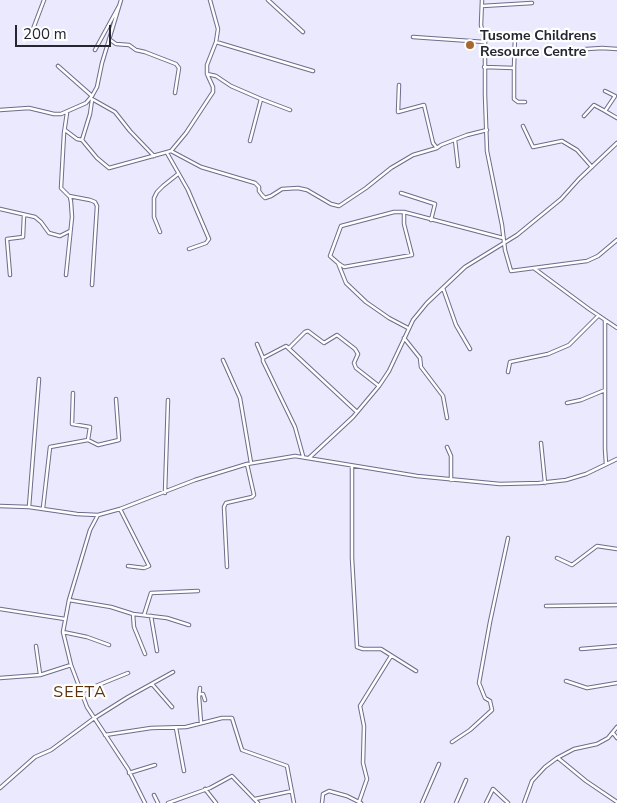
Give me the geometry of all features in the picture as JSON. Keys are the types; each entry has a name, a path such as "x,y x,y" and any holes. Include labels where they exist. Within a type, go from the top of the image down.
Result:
{"street":[{"path":"30,37 44,0"},
{"path":"82,140 90,114 92,98 121,0"},
{"path":"65,130 77,140 82,140 97,158 109,168 171,152 211,96 213,87 207,74 207,65 216,42 218,29 210,0"},
{"path":"268,0 303,32"},
{"path":"482,0 481,25 485,42 487,151 502,225 502,238 510,271 571,265 591,260 617,240"},
{"path":"482,6 532,3"},
{"path":"95,50 120,5"},
{"path":"515,36 514,99 518,102 525,102"},
{"path":"413,37 485,42"},
{"path":"109,39 116,44 129,45 136,50 176,64 178,68 175,92"},
{"path":"216,42 313,72"},
{"path":"572,50 617,49"},
{"path":"58,66 92,98 115,112 130,132 154,156"},
{"path":"484,68 514,68"},
{"path":"207,74 212,74 231,86 290,110"},
{"path":"399,85 398,112 424,105 433,143 437,148"},
{"path":"605,91 615,96 606,111"},
{"path":"0,110 23,107 54,114 67,113 80,107 92,98"},
{"path":"250,141 261,98"},
{"path":"584,116 594,105 617,118"},
{"path":"66,275 71,202 69,196 61,188 67,113"},
{"path":"523,126 533,147 562,141 577,150 592,167"},
{"path":"171,152 201,167 255,183 265,198 282,189 298,188 313,193 336,206 352,198 391,168 414,155 487,130"},
{"path":"455,140 458,166"},
{"path":"308,458 337,433 379,386 389,371 408,328 420,311 465,267 504,244 561,199 617,143"},
{"path":"167,154 188,190 208,240 208,242 189,249"},
{"path":"160,232 154,217 154,198 157,192 178,174"},
{"path":"402,193 436,204 431,220"},
{"path":"69,196 96,202 98,206 92,285"},
{"path":"0,209 35,217 43,224 47,232 69,239"},
{"path":"404,212 404,224 412,255 344,267 330,256 341,226 394,212 404,212 502,238"},
{"path":"10,275 7,239 23,237 24,215"},
{"path":"60,236 70,231"},
{"path":"338,263 346,282 356,294 389,318 408,328"},
{"path":"535,269 617,328"},
{"path":"443,288 456,325 470,349"},
{"path":"508,372 511,361 548,354 569,345 598,316"},
{"path":"605,320 604,449 606,464"},
{"path":"289,348 308,330 324,343 337,335 355,349 358,354 354,363 356,368 379,386"},
{"path":"404,338 420,358 421,367 443,396 447,418"},
{"path":"257,344 263,361 296,427 303,457"},
{"path":"263,358 284,346 289,348 357,412"},
{"path":"223,360 240,398 251,463"},
{"path":"29,507 39,378"},
{"path":"567,403 581,400 605,390"},
{"path":"73,393 72,424 90,427 88,440"},
{"path":"43,508 48,451 50,447 88,440 98,445 120,440 116,399"},
{"path":"165,493 168,400"},
{"path":"541,443 545,483"},
{"path":"447,447 451,456 451,480"},
{"path":"0,506 43,508 77,514 98,515 120,510 194,480 251,463 290,457 303,457 352,466 487,484 545,483 576,477 617,459"},
{"path":"227,567 224,507 226,503 254,495 247,464"},
{"path":"352,466 352,567 357,646 363,650 378,648 416,671"},
{"path":"120,510 149,566 144,568 128,566"},
{"path":"98,515 90,530 69,600 63,632 71,665 93,719 129,773 145,803"},
{"path":"452,742 462,736 492,710 490,701 485,698 479,682 508,538"},
{"path":"557,558 572,564 598,546 617,549"},
{"path":"144,615 152,593 198,591"},
{"path":"69,600 111,607 133,614 167,618 189,625"},
{"path":"546,606 617,605"},
{"path":"0,609 65,619"},
{"path":"133,614 134,627 145,654"},
{"path":"151,616 158,651"},
{"path":"63,632 87,637 109,645"},
{"path":"36,646 40,675"},
{"path":"580,649 617,646"},
{"path":"322,803 323,794 329,791 358,802 368,779 363,763 364,726 360,706 392,655"},
{"path":"0,678 40,675 71,665"},
{"path":"1,787 35,757 51,750 93,719 173,672"},
{"path":"81,692 128,673"},
{"path":"566,681 587,688 617,682"},
{"path":"152,683 172,707"},
{"path":"200,688 201,723"},
{"path":"200,694 203,694 205,700"},
{"path":"105,735 151,728 186,727 222,718 232,718 242,750 287,766 294,803"},
{"path":"524,803 532,781 545,767 574,749 597,744 613,733 617,727"},
{"path":"176,728 184,771"},
{"path":"613,733 617,738"},
{"path":"557,758 617,802"},
{"path":"422,803 439,764"},
{"path":"129,773 155,765"},
{"path":"168,803 232,776 258,803"},
{"path":"456,803 466,780"},
{"path":"0,782 1,787"},
{"path":"205,789 216,803"},
{"path":"486,803 494,789 508,803"},
{"path":"255,800 292,791"},
{"path":"154,795 158,803"},
{"path":"611,803 613,799"}],"place":[{"name":"Tusome Childrens Resource Centre","path":"470,45"}],"district":[{"name":"SEETA","path":"80,693"}]}
